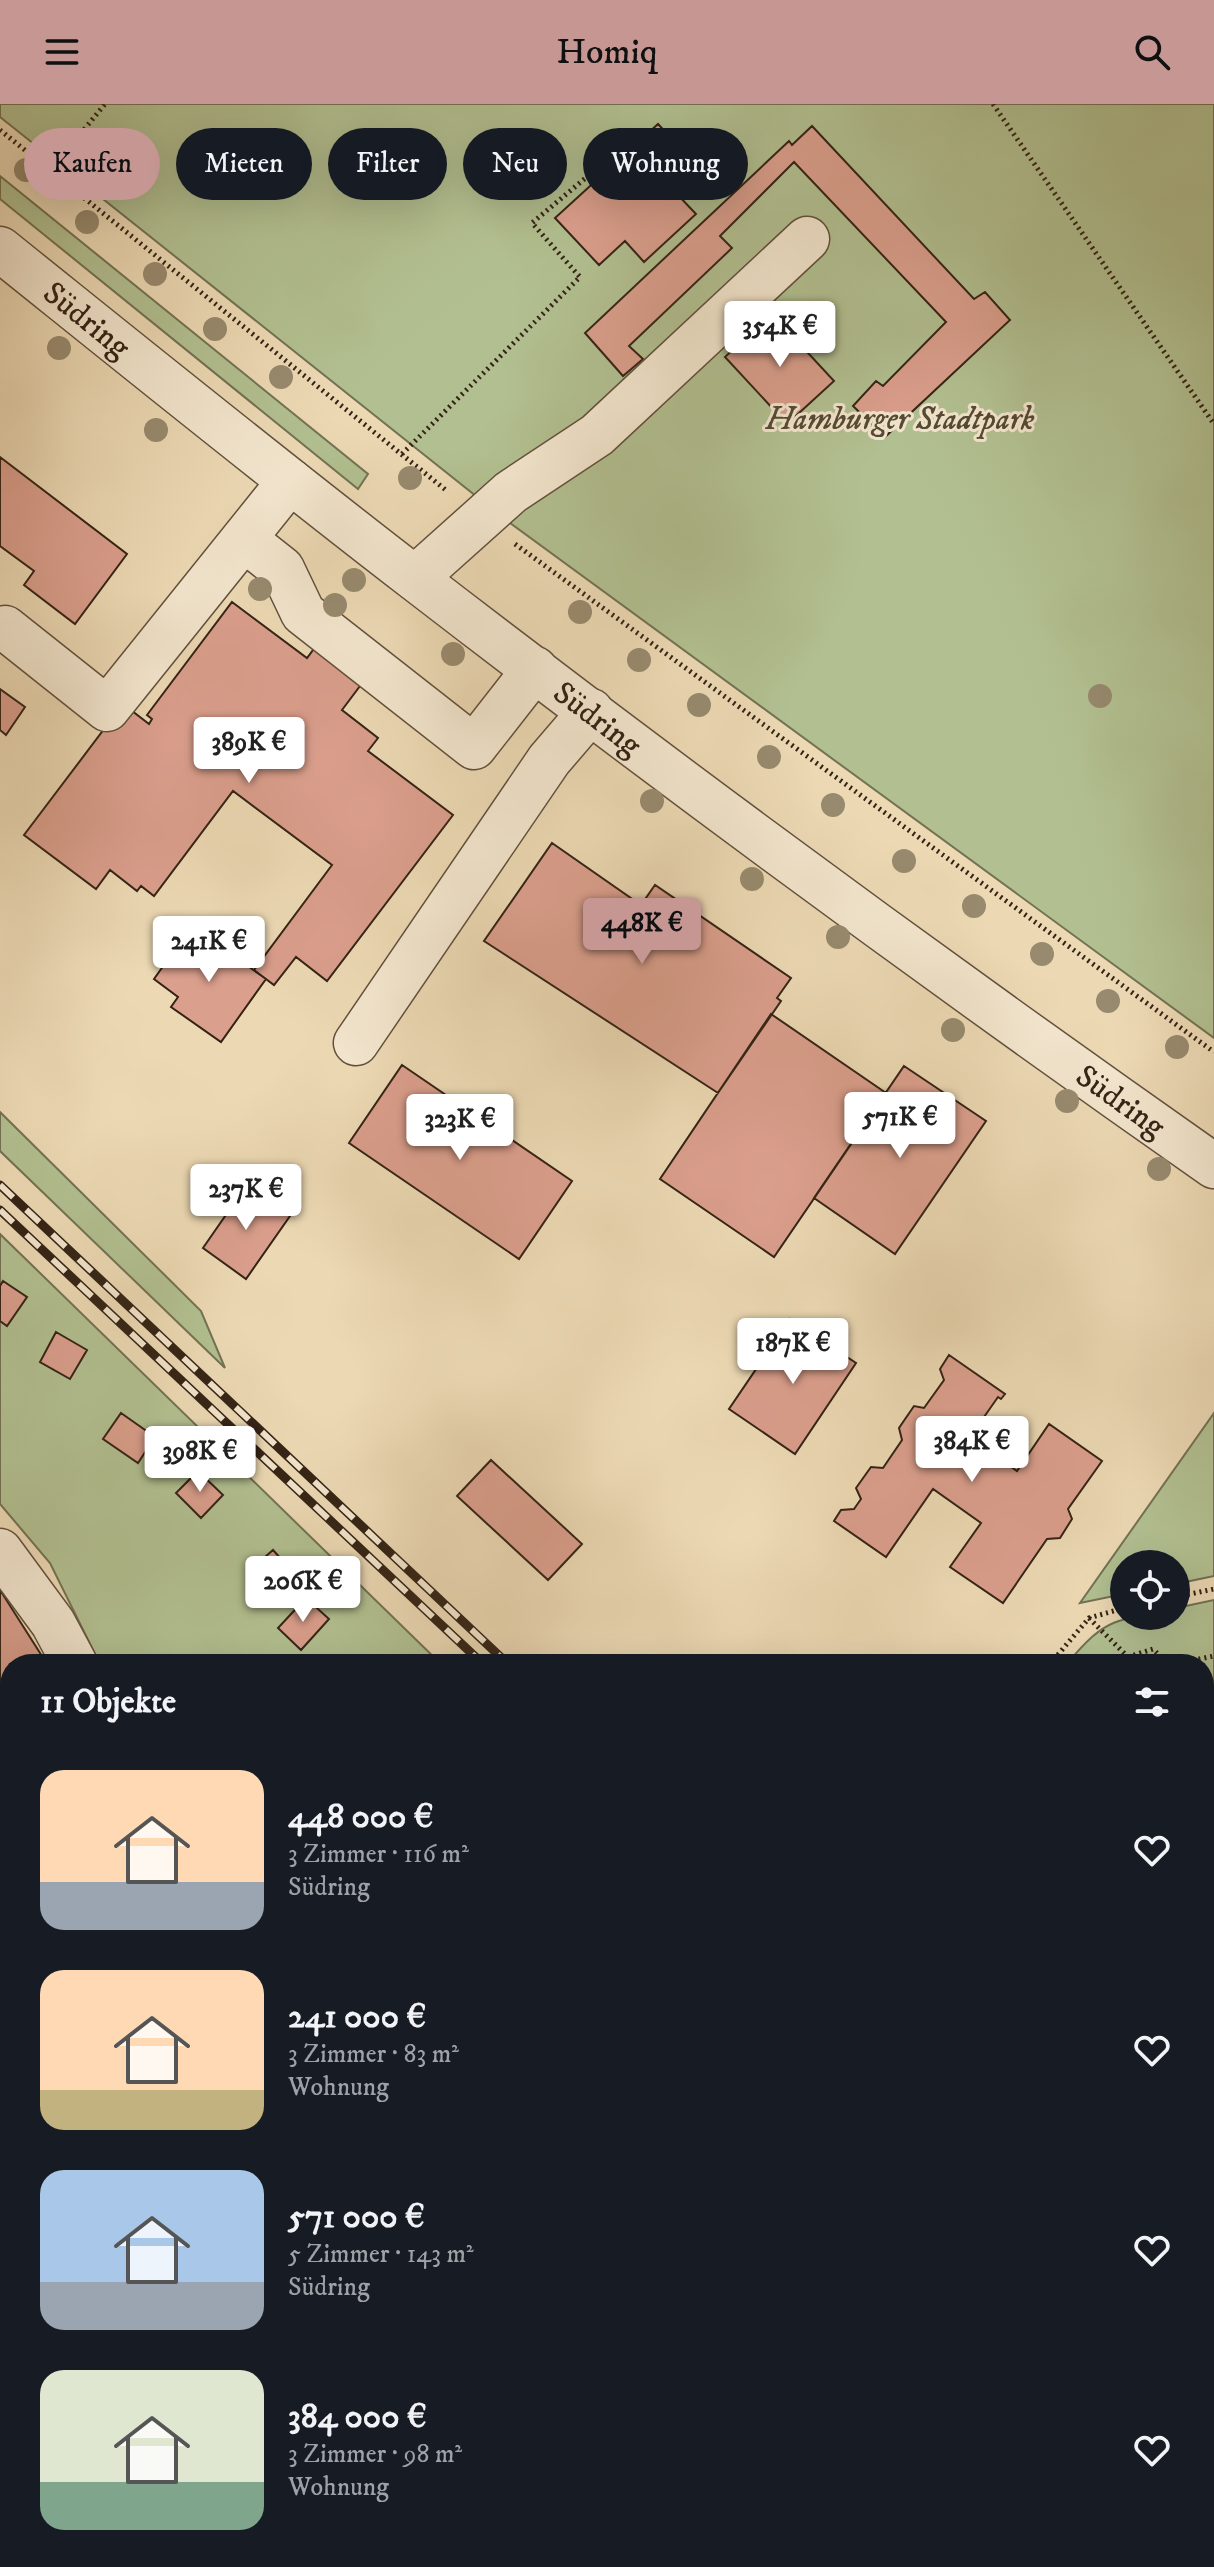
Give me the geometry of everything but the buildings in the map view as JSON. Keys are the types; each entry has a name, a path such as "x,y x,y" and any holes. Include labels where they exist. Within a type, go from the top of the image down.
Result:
{"street":[{"path":"415,578 511,492 597,435 807,239"},
{"name":"Südring","path":"0,249 415,578 818,883 1214,1166"},
{"path":"5,628 107,709 290,481"},
{"path":"244,539 282,569 303,613 474,747 535,669"},
{"path":"356,1043 549,760 591,711"},
{"path":"0,1551 53,1623 70,1654"}],"path":[{"path":"85,128 105,104"},
{"path":"993,104 1214,424"},
{"path":"0,130 24,150"},
{"path":"402,454 580,277 532,223 583,180"},
{"path":"86,200 481,519 1214,1052"},
{"path":"1190,1594 1214,1589"},
{"path":"1058,1654 1089,1618 1110,1612"},
{"path":"1089,1618 1125,1654"},
{"path":"1137,1654 1153,1649 1158,1654"}],"green space":[{"name":"Hamburger Stadtpark","path":"0,104 1214,104 1214,1038 506,520 104,200 160,200 160,128 24,128 24,136 0,117"},
{"path":"0,176 24,195 24,200 30,200 368,474 358,489 0,199"},
{"path":"0,1112 201,1311 225,1368 0,1151"},
{"path":"0,1234 431,1654 95,1654 50,1563 0,1504"},
{"path":"1214,1413 1214,1576 1190,1581 1190,1550 1117,1550"},
{"path":"1110,1560 1110,1597 1080,1603"},
{"path":"1214,1600 1214,1654 1076,1654 1110,1625 1110,1630 1190,1630 1190,1605"}],"railway":[{"path":"0,1185 497,1654"},
{"path":"0,1210 472,1654"}]}
